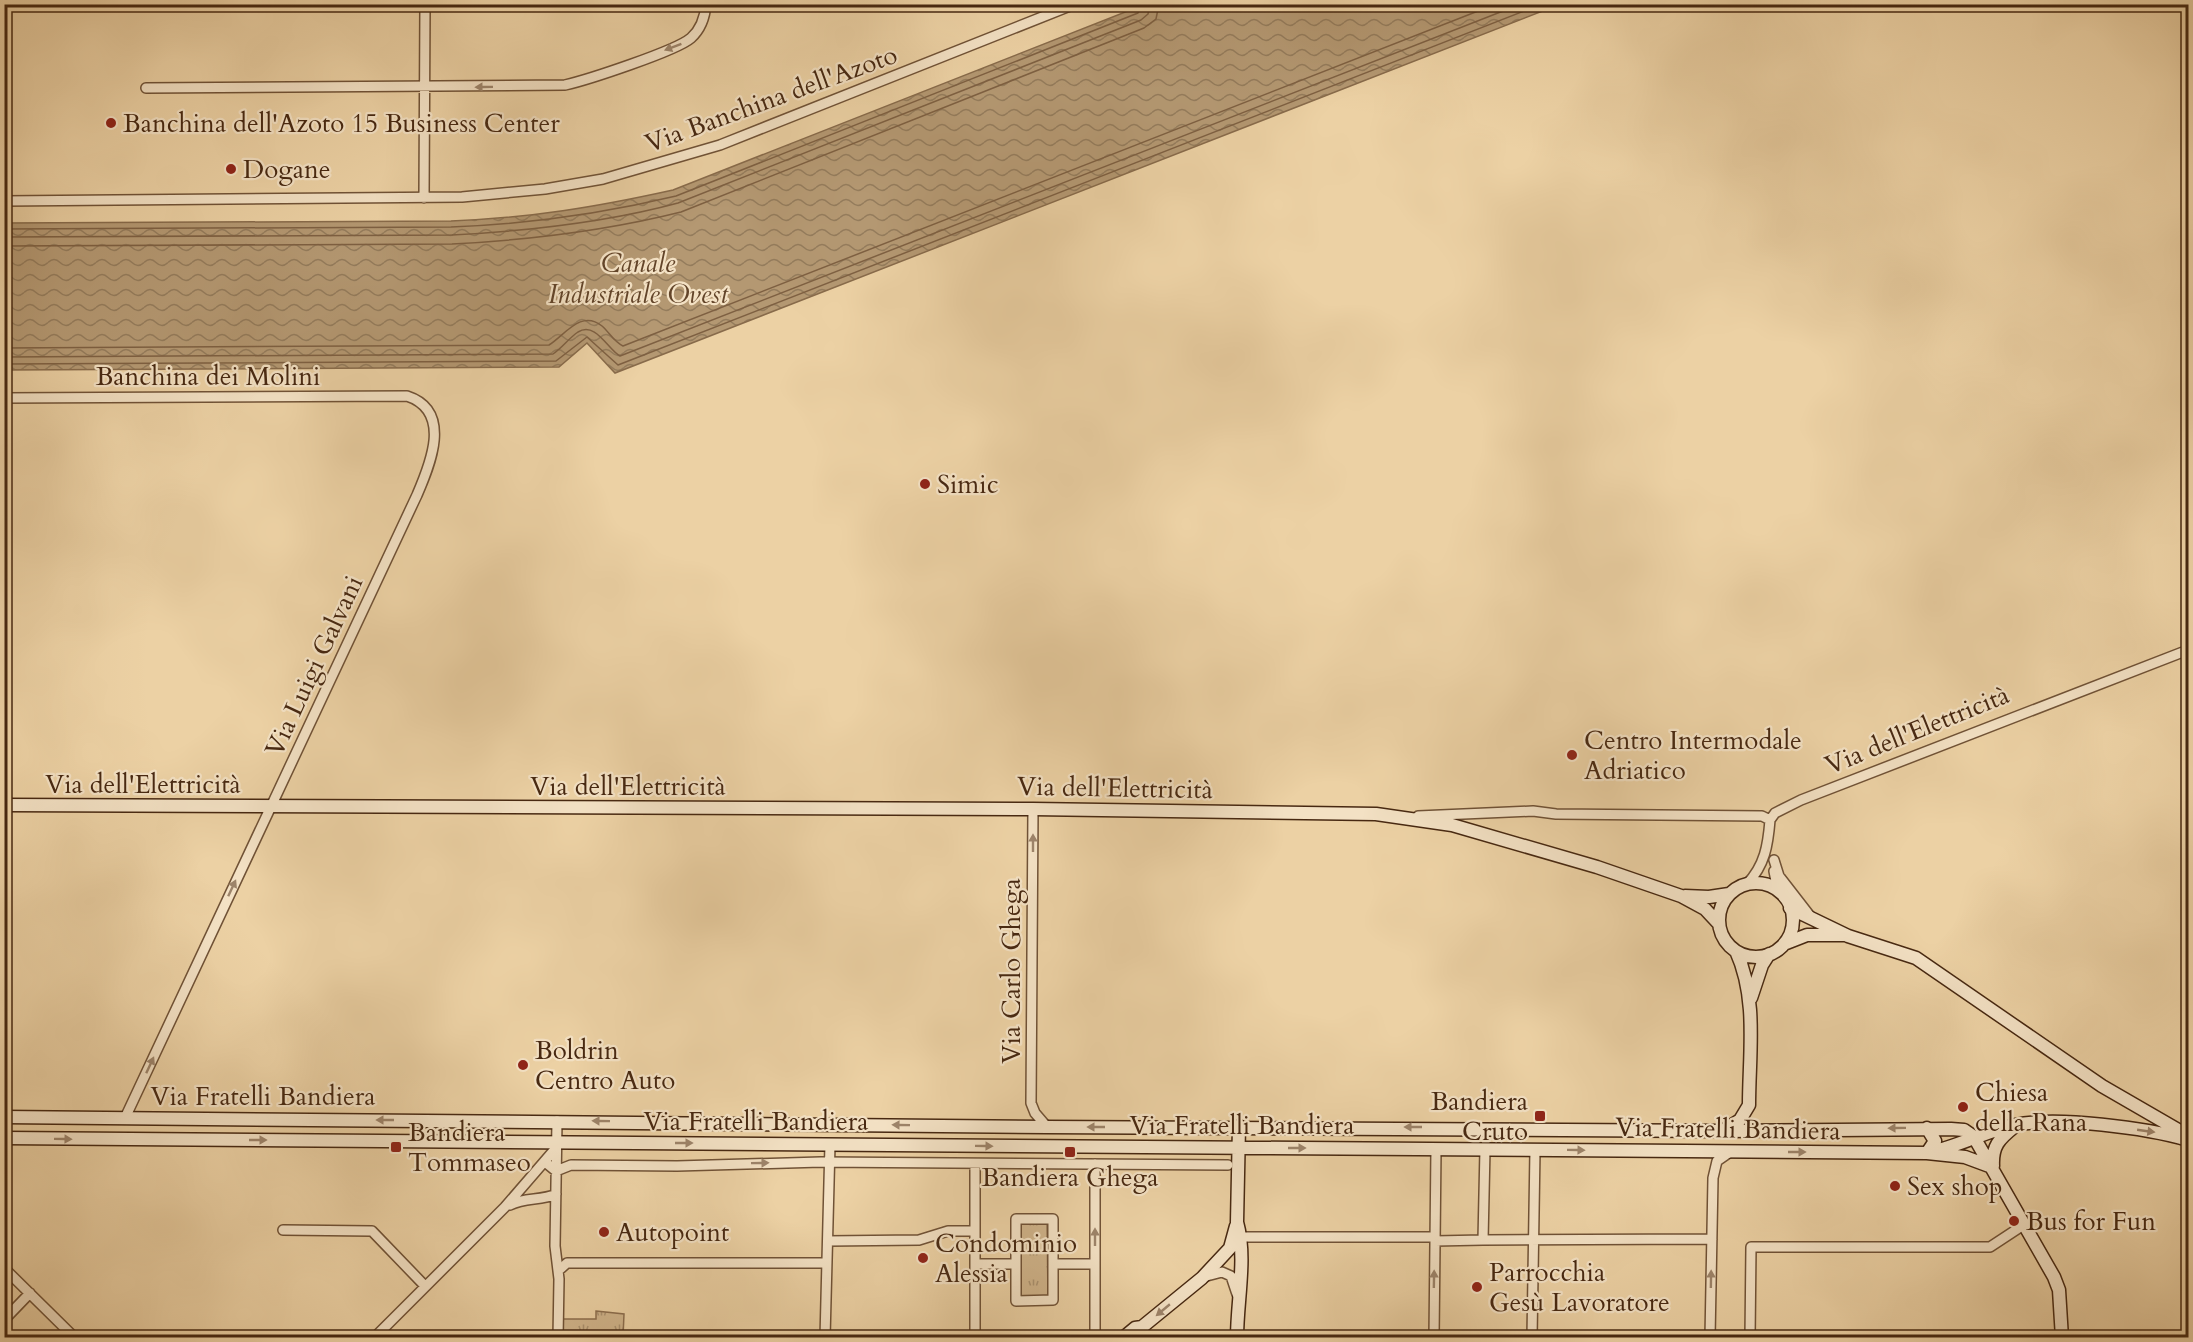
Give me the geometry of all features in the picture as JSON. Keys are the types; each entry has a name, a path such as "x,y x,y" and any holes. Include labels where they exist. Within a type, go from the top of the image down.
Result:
{"main road":[{"name":"Via dell'Elettricità","path":"4,805 1033,809 1404,817"},
{"path":"1404,817 1486,835 1597,867 1681,896 1705,909 1719,924"},
{"path":"1681,896 1709,897 1729,894 1747,884 1768,885 1778,891 1790,908 1792,921 1784,944"},
{"path":"1723,1131 1740,1120 1749,1105 1750,1000 1745,972 1736,951 1722,935 1719,924 1719,913 1729,894"},
{"path":"1790,908 1848,936 1916,958 2102,1086 2188,1138"},
{"path":"1750,1000 1762,965 1769,954 1784,944 1807,935 1848,936"},
{"path":"1736,951 1747,956 1769,954"},
{"name":"Via Fratelli Bandiera","path":"1749,1105 1753,1124 1759,1130"},
{"name":"Via Fratelli Bandiera","path":"4,1117 1723,1131 1928,1128 1964,1130 1974,1137"},
{"path":"2062,1338 2059,1290 2025,1224 1974,1137 2018,1124 2067,1124 2145,1130 2188,1138"},
{"path":"1993,1167 1992,1153 1996,1143 2018,1124"},
{"path":"1123,1338 1135,1328 1139,1332 1202,1278 1230,1248 1237,1222 1239,1126"},
{"path":"1928,1128 1935,1141 1928,1153"},
{"name":"Via Fratelli Bandiera","path":"1928,1153 1974,1137"},
{"name":"Via Fratelli Bandiera","path":"4,1138 556,1145 830,1144 1928,1153 1965,1157 1993,1167"},
{"path":"1237,1222 1241,1237 1237,1338"}],"street":[{"path":"424,198 425,4"},
{"path":"146,88 553,86 577,82 688,40 702,24 706,4"},
{"name":"Via Banchina dell'Azoto","path":"4,201 424,198 545,189 603,179 720,145 1075,4"},
{"name":"Banchina dei Molini","path":"4,398 160,396 411,398"},
{"name":"Via Luigi Galvani","path":"125,1118 432,461 435,439 431,419 422,405 411,398"},
{"name":"Via dell'Elettricità","path":"1404,817 1533,811 1556,814 1762,816 1770,820 1775,813 1801,800 2188,650"},
{"name":"Via Carlo Ghega","path":"1033,809 1031,1103 1035,1113 1047,1127"},
{"path":"1747,884 1758,871 1768,846 1770,820"},
{"path":"1768,846 1784,885 1814,920"},
{"path":"1774,860 1773,877 1778,891"},
{"path":"557,1121 558,1338"},
{"path":"826,1337 830,1144"},
{"path":"374,1338 505,1207 522,1194 556,1145"},
{"path":"1434,1338 1436,1149"},
{"path":"1483,1240 1485,1149"},
{"path":"1532,1338 1535,1150"},
{"path":"1710,1338 1715,1168 1717,1161 1730,1152"},
{"path":"545,1162 556,1171"},
{"name":"Via Fratelli Bandiera","path":"556,1171 572,1164 677,1167 828,1162 1228,1165"},
{"path":"975,1164 975,1338"},
{"path":"1095,1164 1095,1338"},
{"path":"522,1194 547,1199 556,1194"},
{"path":"1016,1219 1053,1219 1053,1300 1016,1301 1016,1264 1016,1219"},
{"path":"1750,1338 1751,1247 1990,1247 2025,1224"},
{"path":"283,1230 372,1231 425,1286"},
{"path":"828,1241 918,1240 948,1231 974,1231"},
{"path":"1241,1237 1533,1241 1712,1239"},
{"path":"556,1252 567,1263"},
{"path":"558,1271 567,1263 826,1263"},
{"path":"975,1264 1016,1264"},
{"path":"1053,1264 1095,1264"},
{"path":"4,1268 75,1338"},
{"path":"1202,1278 1222,1272 1231,1276 1238,1296"},
{"path":"4,1320 30,1293"}],"green space":[{"path":"1021,1222 1047,1222 1048,1297 1021,1297"},
{"path":"596,1311 624,1314 623,1337 562,1338 563,1319 596,1319"}],"water":[{"name":"Canale Industriale Ovest","path":"1143,5 1558,5 615,373 587,343 559,367 5,370 5,223 451,221 563,211 617,202 673,190"}],"place":[{"name":"Banchina dell'Azoto 15 Business Center","path":"111,123"},
{"name":"Dogane","path":"231,169"},
{"name":"Simic","path":"925,484"},
{"name":"Centro Intermodale Adriatico","path":"1572,755"},
{"name":"Boldrin Centro Auto","path":"523,1065"},
{"name":"Chiesa della Rana","path":"1963,1107"},
{"name":"Bandiera Cruto","path":"1540,1116"},
{"name":"Bandiera Tommaseo","path":"396,1147"},
{"name":"Bandiera Ghega","path":"1070,1152"},
{"name":"Sex shop","path":"1895,1186"},
{"name":"Bus for Fun","path":"2014,1221"},
{"name":"Autopoint","path":"604,1232"},
{"name":"Condominio Alessia","path":"923,1258"},
{"name":"Parrocchia Gesù Lavoratore","path":"1477,1287"}]}
